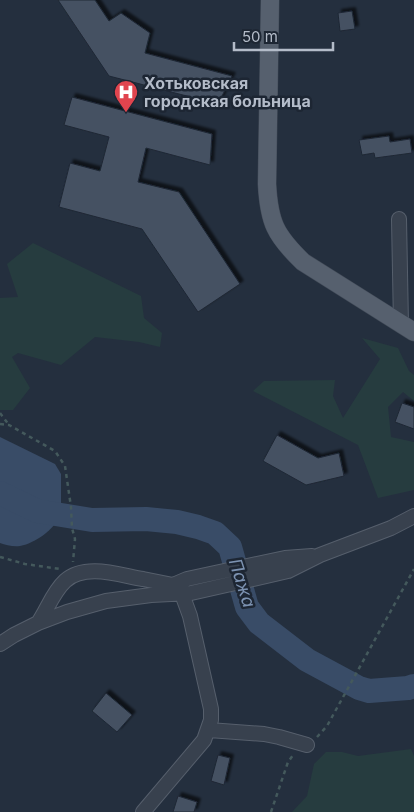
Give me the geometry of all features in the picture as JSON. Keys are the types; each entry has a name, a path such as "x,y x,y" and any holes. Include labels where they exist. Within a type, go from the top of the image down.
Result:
{"main road":[{"path":"270,0 267,184 272,223 290,250 315,272 408,328"}],"street":[{"path":"400,219 408,328"},
{"path":"0,644 38,623 67,612 106,601 182,591 320,555 391,528 414,516"},
{"path":"391,528 414,524"},
{"path":"143,812 204,740 211,720 211,709 190,616 182,591 187,579 287,564"},
{"path":"38,623 56,592 72,576 85,572 111,573 182,591"},
{"path":"209,730 279,736 307,746"}],"path":[{"path":"0,413 9,425 55,452 65,466 75,540 72,576 59,568 25,564 0,558"},
{"path":"0,424 9,425"},
{"path":"327,726 414,570"},
{"path":"271,812 288,762 293,755"}],"green space":[{"path":"33,243 141,296 144,318 162,333 160,347 139,342 95,337 61,365 18,353 12,357 30,388 13,410 0,410 0,298 18,297 7,264"},
{"path":"362,338 398,348 409,371 414,375 414,401 403,392 388,407 391,437 414,442 414,490 378,498 358,445 253,391 264,381 335,380 333,396 343,418 380,359"},
{"path":"411,749 414,756 414,812 292,812 307,796 314,764 326,752 342,752 358,756"}],"water":[{"path":"0,437 55,464 61,474 61,515 44,535 20,546 0,543"}],"building":[{"path":"58,0 95,0 109,21 121,13 150,33 145,53 232,76 218,104 109,76"},
{"path":"352,11 355,29 340,31 338,13"},
{"path":"72,97 212,134 210,165 146,148 138,182 179,192 240,284 198,312 142,229 59,207 70,163 100,171 109,137 64,125"},
{"path":"389,136 390,142 410,139 412,153 375,158 374,153 362,155 359,140"},
{"path":"402,403 414,407 414,429 395,422"},
{"path":"277,435 318,458 339,453 344,476 306,485 263,461"},
{"path":"106,693 132,715 117,732 92,711"},
{"path":"218,755 230,758 224,785 211,781"},
{"path":"178,796 197,802 194,812 173,812"}],"waterway":[{"name":"Пажа","path":"0,493 37,511 92,520 146,519 177,522 215,533 230,547 247,607 259,623 307,660 359,688 369,691 414,686"}],"place":[{"name":"Хотьковская городская больница","path":"126,113"}]}
